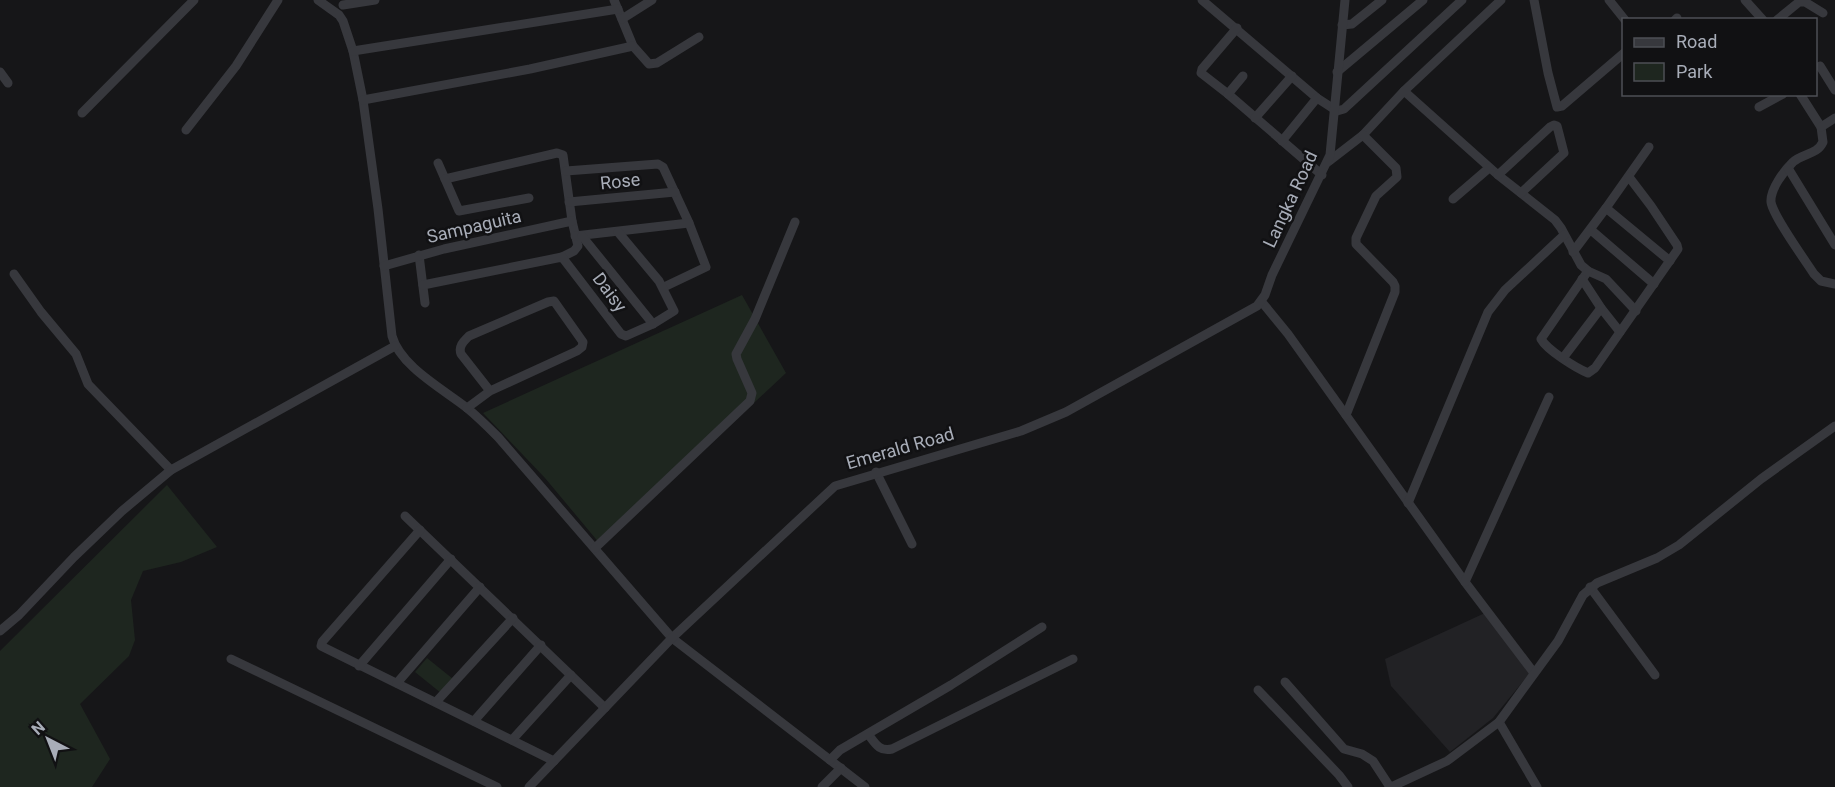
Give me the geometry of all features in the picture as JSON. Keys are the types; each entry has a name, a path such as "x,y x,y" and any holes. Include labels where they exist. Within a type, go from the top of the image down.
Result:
{"street":[{"path":"82,113 194,0"},
{"path":"186,130 236,66 278,0"},
{"path":"318,0 339,15 346,28 352,51 363,100 392,336 402,357 467,408 506,445 672,638 865,787"},
{"path":"339,15 343,3 375,0"},
{"path":"622,20 652,0"},
{"path":"1202,0 1317,98 1335,110 1344,109 1462,0"},
{"name":"Langka Road","path":"1261,301 1328,163 1332,149 1345,0"},
{"path":"1342,25 1352,24 1382,0"},
{"path":"1337,72 1423,0"},
{"path":"1328,163 1363,135 1404,92 1501,0"},
{"path":"1534,0 1557,107 1562,106 1622,53"},
{"path":"1609,0 1623,18"},
{"path":"1745,0 1761,18"},
{"path":"1779,18 1799,2 1805,2 1823,13"},
{"path":"352,51 616,5 633,46 645,61 652,64 699,37"},
{"path":"1237,28 1201,71 1203,75 1322,175"},
{"path":"363,100 530,69 633,46"},
{"path":"1820,66 1835,90"},
{"path":"0,72 8,83"},
{"path":"1228,94 1243,76"},
{"path":"1255,118 1292,76"},
{"path":"1404,92 1489,168 1555,220 1581,265 1601,308 1620,332"},
{"path":"1759,107 1779,96"},
{"path":"1801,96 1821,127 1823,134 1821,146 1815,152 1798,159 1788,168 1774,190 1771,202 1814,274 1821,281 1835,284"},
{"path":"1282,141 1317,98"},
{"path":"1821,127 1835,118"},
{"path":"1498,175 1550,127 1557,126 1564,151 1563,156 1521,193"},
{"path":"1346,416 1395,292 1393,282 1356,244 1356,238 1376,196 1397,177 1396,168 1363,135"},
{"path":"1573,252 1649,147"},
{"path":"445,179 556,153 563,155 572,221 579,236 653,324"},
{"path":"438,163 459,211 529,198"},
{"path":"566,171 658,164 663,167 706,267 664,288"},
{"path":"1453,199 1489,168"},
{"path":"1788,168 1835,245"},
{"path":"1585,275 1541,339 1545,345 1563,358 1586,372 1591,372 1677,251 1677,245 1629,177"},
{"name":"Rose","path":"569,202 675,192"},
{"path":"1606,208 1670,261"},
{"name":"Sampaguita","path":"384,266 419,255 572,221"},
{"path":"595,548 750,401 752,393 736,354 755,319 795,222"},
{"path":"579,236 689,223"},
{"path":"1591,230 1654,284"},
{"name":"Daisy","path":"562,257 623,336 653,324 675,311 664,288 618,232"},
{"path":"1408,503 1488,312 1505,290 1564,235"},
{"path":"423,285 562,257 578,248 579,236"},
{"path":"419,255 425,303"},
{"path":"14,274 41,312 76,354 88,384 171,470"},
{"path":"1585,275 1606,279 1635,311"},
{"path":"467,408 490,391 577,351 582,346 582,342 554,301 470,336 462,343 461,354 490,391"},
{"path":"1261,301 1288,334 1465,582 1534,673"},
{"name":"Emerald Road","path":"529,787 672,638 830,489 840,483 1048,420 1252,309 1261,301"},
{"path":"1563,358 1601,308"},
{"path":"0,631 19,615 122,511 171,470 395,346"},
{"path":"1465,582 1549,397"},
{"path":"1285,682 1344,749 1362,754 1373,761 1391,787 1447,761 1499,722 1558,641 1577,605 1590,587 1674,549 1761,479 1835,426"},
{"path":"876,472 912,544"},
{"path":"405,516 605,708"},
{"path":"420,530 321,644 322,647 554,761"},
{"path":"359,666 451,559"},
{"path":"398,683 480,587"},
{"path":"1590,587 1655,675"},
{"path":"436,702 513,618"},
{"path":"830,760 840,750 1042,627"},
{"path":"474,721 541,645"},
{"path":"231,659 497,787"},
{"path":"868,734 879,748 892,749 1073,659"},
{"path":"512,740 571,675"},
{"path":"1258,690 1348,787"},
{"path":"1499,722 1536,787"},
{"path":"822,787 841,768"}],"shaded area":[{"path":"1485,613 1529,674 1493,718 1450,752 1391,686 1385,659"}],"green space":[{"path":"742,295 786,373 600,544 545,478 483,413"},
{"path":"167,485 217,547 181,562 143,571 131,600 135,640 129,656 80,704 110,759 92,787 0,787 0,651"},
{"path":"427,658 453,679 441,693 415,672"}]}
